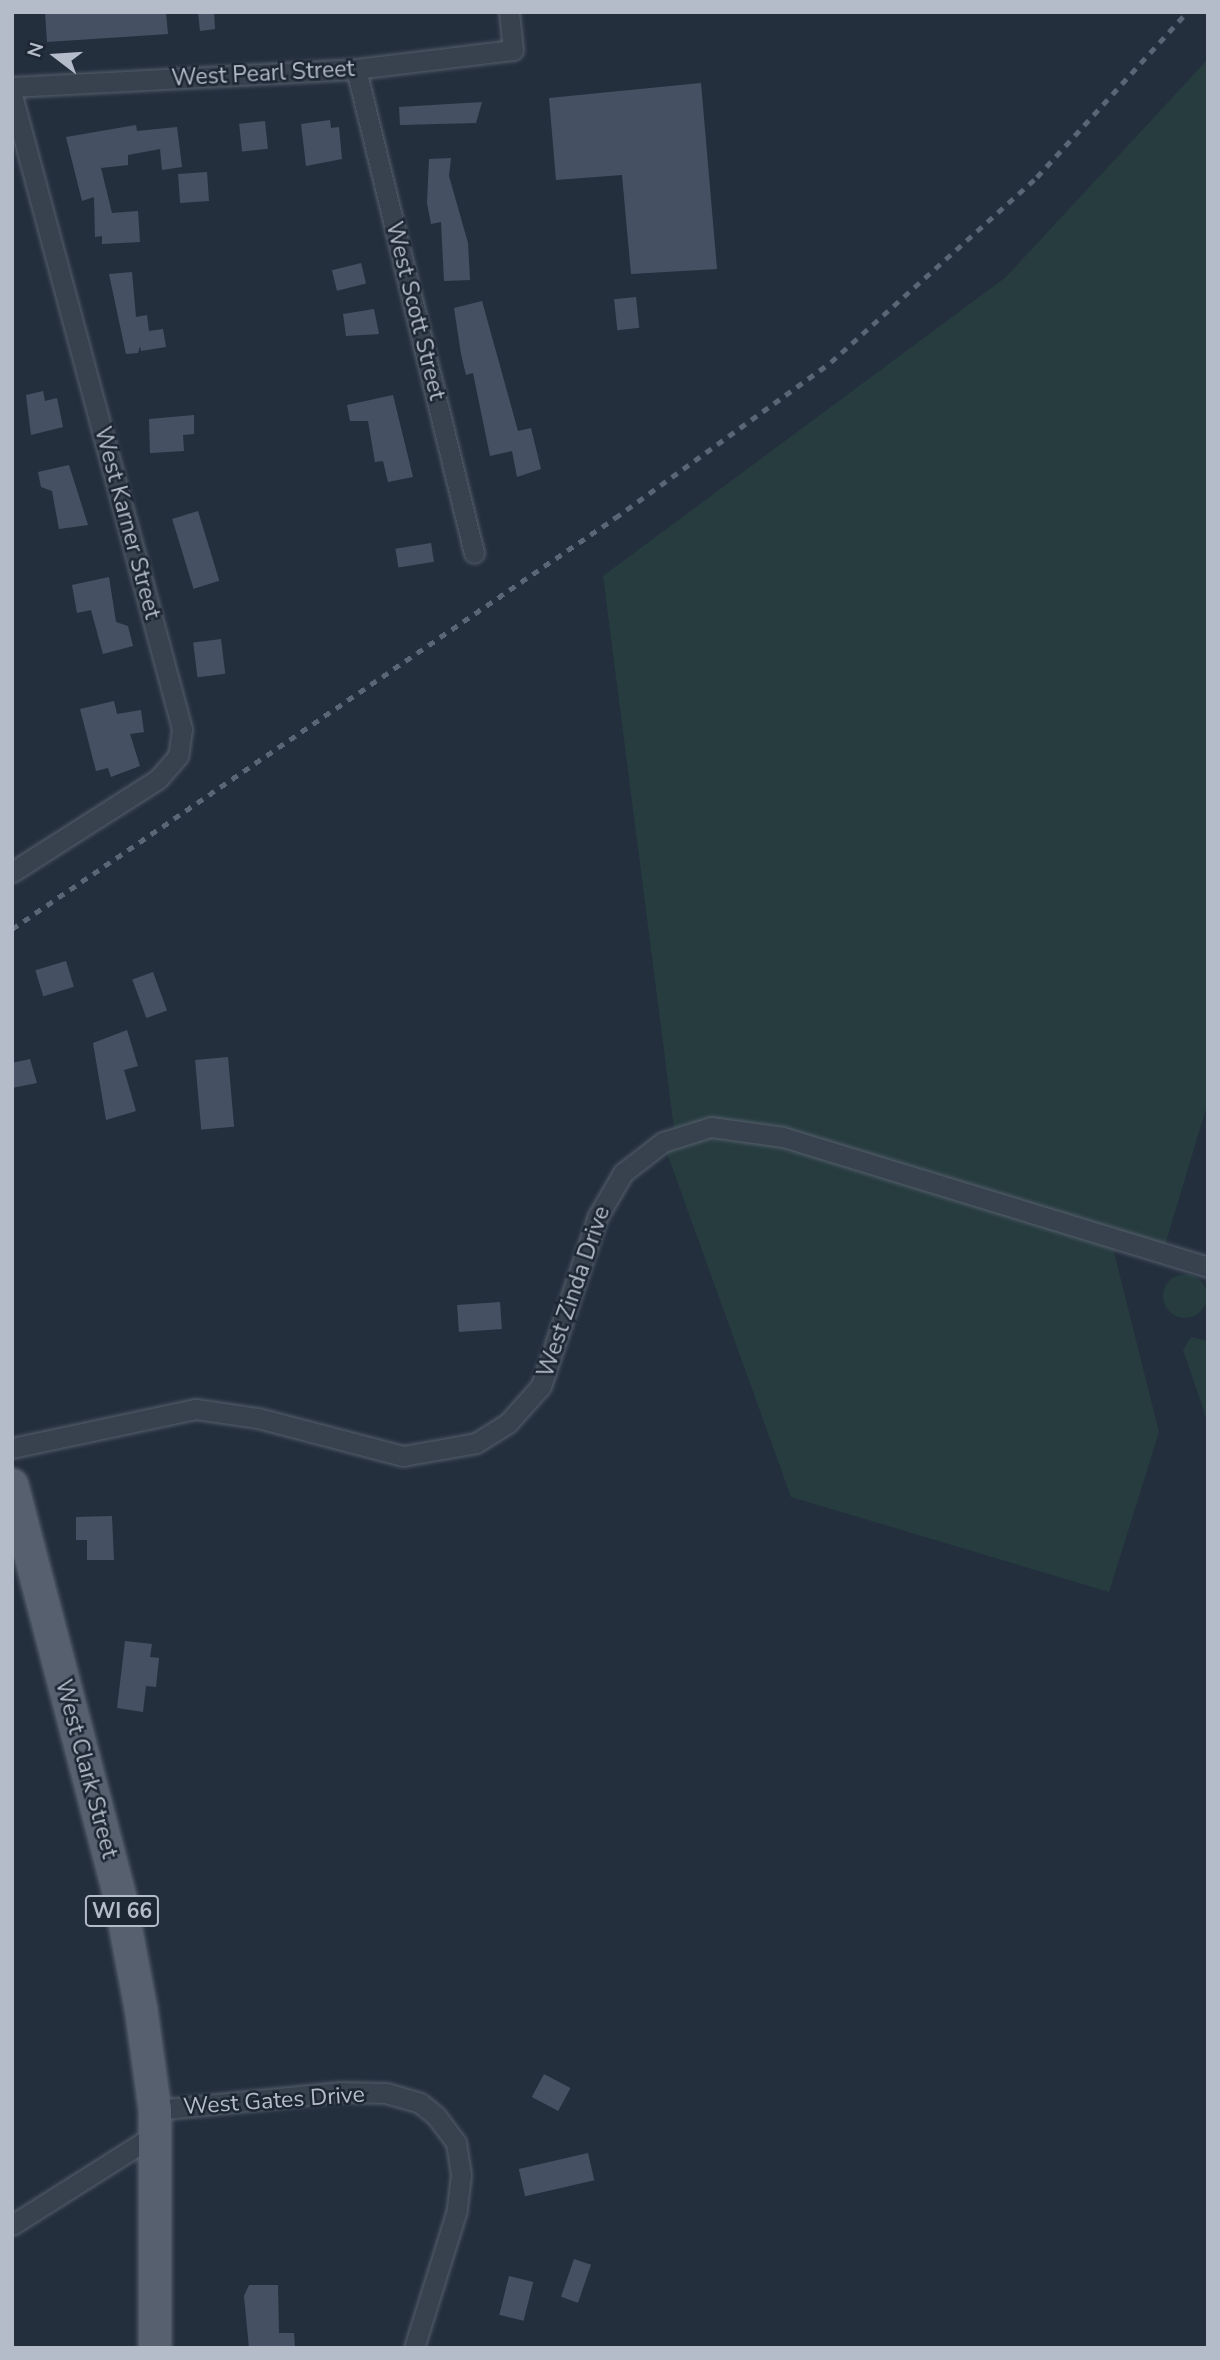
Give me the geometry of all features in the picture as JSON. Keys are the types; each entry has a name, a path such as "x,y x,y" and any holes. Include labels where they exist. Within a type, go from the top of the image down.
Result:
{"main road":[{"name":"West Clark Street","path":"12,1485 120,1898 154,2123 155,2348"}],"street":[{"name":"West Pearl Street","path":"12,87 356,69 513,50 509,12"},
{"name":"West Scott Street","path":"356,69 474,553"},
{"name":"West Karner Street","path":"12,95 182,729 178,757 158,779 12,872"},
{"name":"West Zinda Drive","path":"12,1448 196,1409 258,1418 402,1456 476,1443 508,1423 541,1386 598,1216 623,1173 663,1142 711,1127 783,1137 1208,1267"},
{"name":"West Gates Drive","path":"12,2225 154,2123 340,2092 386,2093 420,2103 436,2116 456,2143 461,2175 457,2210 414,2348"}],"green space":[{"path":"1208,59 1208,1102 1163,1252 1110,1236 1159,1432 1109,1592 791,1497 663,1142 675,1136 603,576 1006,277"},
{"path":"1185,1274 1201,1280 1207,1296 1201,1312 1185,1318 1169,1312 1163,1296 1169,1280"},
{"path":"1191,1337 1208,1341 1208,1423 1183,1350"}],"building":[{"path":"45,12 166,12 168,34 47,42"},
{"path":"198,12 214,12 215,29 200,31"},
{"path":"701,83 717,269 631,274 622,175 556,180 549,98"},
{"path":"482,102 476,123 400,125 399,107"},
{"path":"330,120 331,128 339,127 342,159 306,166 301,124"},
{"path":"265,121 268,149 242,152 239,124"},
{"path":"136,125 137,131 177,127 182,167 162,170 160,149 128,155 128,165 101,168 112,213 138,211 140,242 102,244 102,236 95,237 94,197 82,201 66,137"},
{"path":"451,158 449,176 468,243 470,280 444,281 441,222 431,224 427,203 429,159"},
{"path":"207,172 209,201 180,203 178,174"},
{"path":"361,263 366,283 337,291 332,270"},
{"path":"132,272 136,317 147,315 149,331 163,329 166,347 141,351 140,346 138,353 126,354 109,274"},
{"path":"636,297 639,328 617,330 614,299"},
{"path":"482,301 518,431 531,428 541,469 517,477 512,451 490,456 473,373 466,375 461,354 454,308"},
{"path":"374,309 379,334 346,336 343,314"},
{"path":"43,391 45,401 57,398 63,427 31,435 26,395"},
{"path":"393,395 413,477 388,482 383,461 375,462 368,421 350,421 347,405"},
{"path":"194,415 194,434 183,435 184,451 150,453 149,419"},
{"path":"69,465 88,525 59,529 52,491 41,487 38,472"},
{"path":"198,511 219,581 194,589 172,519"},
{"path":"431,543 434,562 398,567 395,549"},
{"path":"109,577 116,622 128,626 133,646 103,654 91,610 77,613 72,585"},
{"path":"221,639 225,674 197,677 193,642"},
{"path":"114,701 117,714 141,710 144,732 130,734 140,766 111,777 108,768 96,771 80,709"},
{"path":"66,961 74,987 43,996 35,970"},
{"path":"153,972 167,1011 146,1018 132,980"},
{"path":"127,1030 138,1066 124,1070 136,1111 106,1120 93,1043"},
{"path":"228,1057 234,1127 201,1130 195,1060"},
{"path":"30,1059 37,1083 12,1088 12,1063"},
{"path":"500,1302 502,1329 459,1332 457,1305"},
{"path":"112,1516 114,1560 87,1560 87,1540 76,1540 76,1517"},
{"path":"125,1641 152,1644 150,1657 159,1658 156,1687 146,1686 143,1712 117,1708"},
{"path":"544,2074 570,2088 558,2111 532,2097"},
{"path":"588,2153 594,2180 525,2196 519,2169"},
{"path":"574,2259 591,2265 578,2303 561,2297"},
{"path":"509,2276 533,2282 524,2321 499,2315"},
{"path":"249,2285 278,2285 279,2333 294,2333 295,2348 249,2348 244,2296"}],"railway":[{"path":"12,929 615,518 831,362 1037,177 1187,12"}]}
